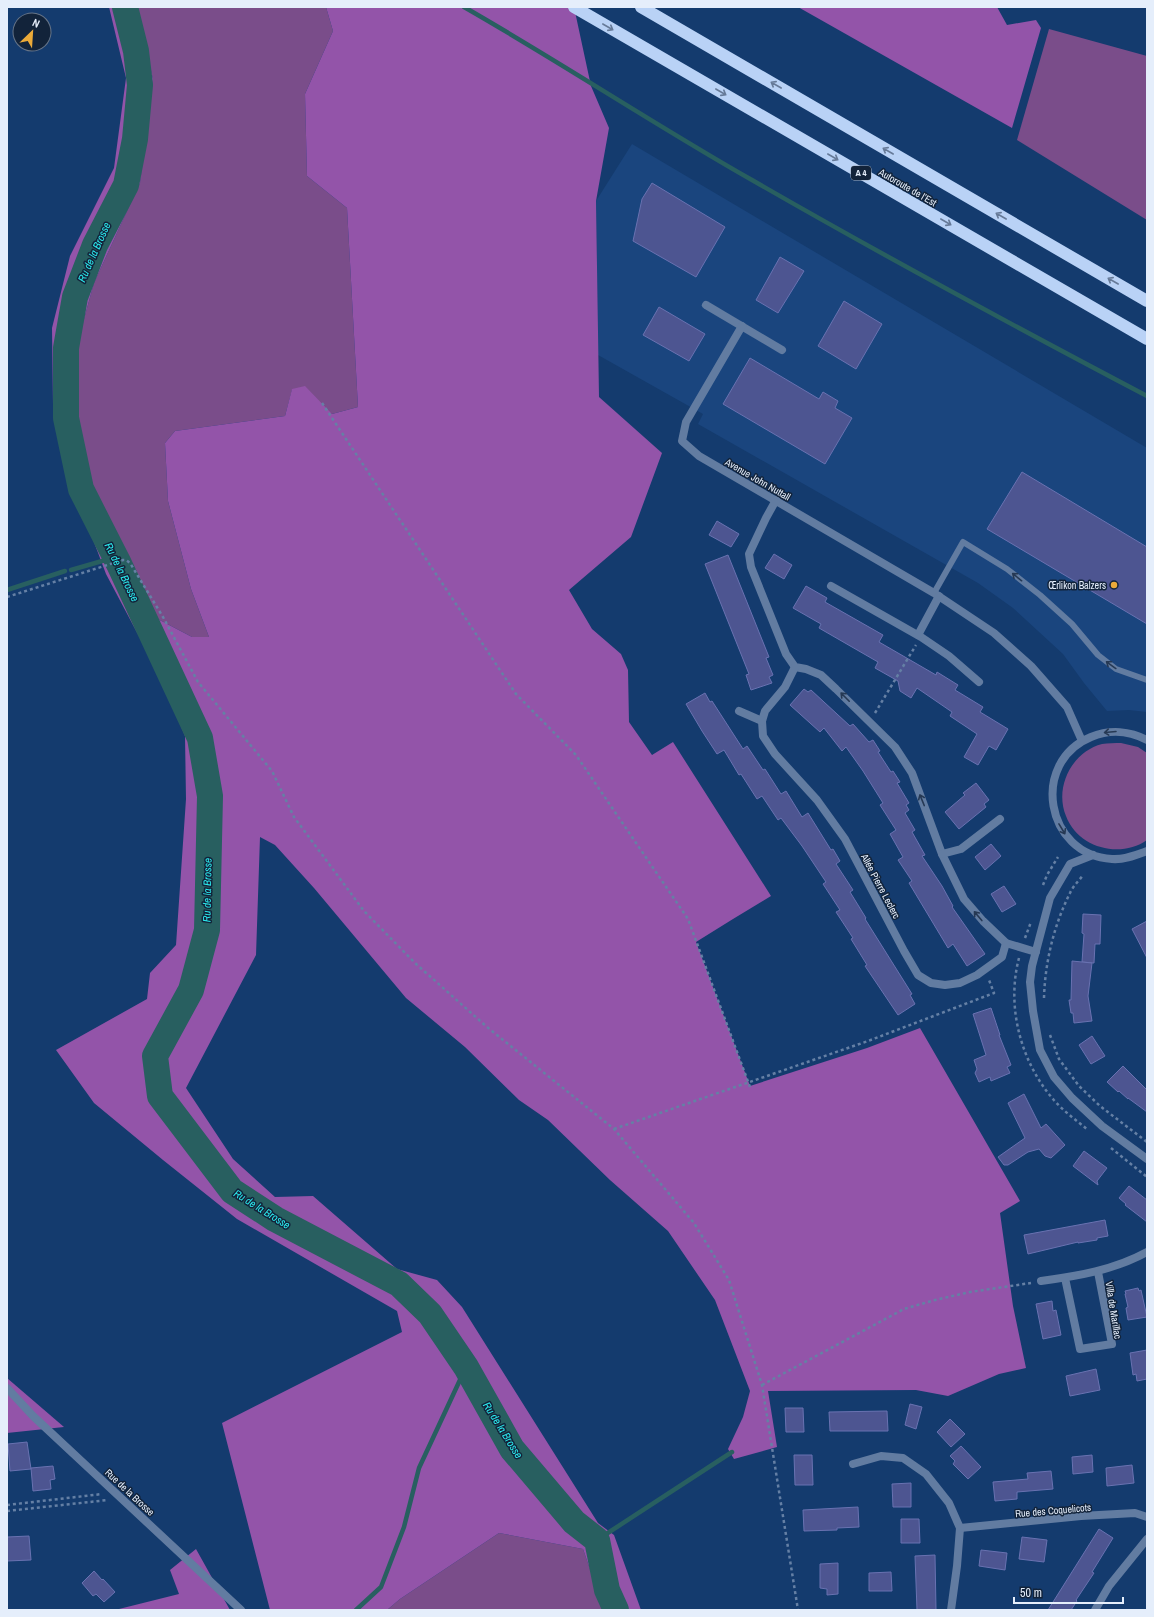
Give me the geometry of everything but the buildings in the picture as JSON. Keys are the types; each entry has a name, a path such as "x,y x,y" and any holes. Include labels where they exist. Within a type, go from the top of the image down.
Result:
{"highway":[{"name":"Autoroute de l’Est","path":"574,7 1147,339"},
{"path":"641,7 1147,301"}],"street":[{"path":"706,305 782,350"},
{"name":"Avenue John Nuttall","path":"742,326 686,422 682,441 699,456 936,594 994,633 1031,666 1067,707 1082,741"},
{"path":"776,500 749,554 752,567 786,654 795,667 806,669 821,675 895,747 912,773 942,854 964,899 983,921 1006,943 1036,952"},
{"path":"831,586 919,636 949,656 979,682"},
{"path":"919,636 936,594"},
{"path":"740,711 762,721 766,711 785,687 795,667"},
{"name":"Allée Pierre Leclerc","path":"762,721 763,736 775,754 817,800 845,838 918,975 931,983 945,985 960,984 977,975 1002,957 1006,943"},
{"path":"1147,740 1138,735 1119,731 1100,733 1082,741 1066,754 1056,772 1052,792 1054,812 1063,831 1077,846 1093,855 1112,859 1130,857 1147,851"},
{"path":"942,854 961,849 1000,819"},
{"path":"1093,855 1070,864 1050,898 1030,982 1033,1011 1040,1050 1054,1077 1072,1098 1102,1126 1147,1158"},
{"name":"Villa de Marillac","path":"1041,1281 1098,1272 1135,1259 1147,1252"},
{"name":"Villa de Marillac","path":"1065,1278 1080,1349 1112,1344 1098,1272"},
{"name":"Rue de la Brosse","path":"7,1388 33,1416 241,1610"},
{"path":"853,1464 881,1456 903,1458 926,1474 949,1503 960,1528 951,1610"},
{"name":"Rue des Coquelicots","path":"960,1528 1081,1516 1135,1513 1147,1517"},
{"path":"1095,1610 1109,1586 1147,1539"}],"lane":[{"path":"936,594 963,542 1007,569 1040,595 1072,624 1098,655 1116,669 1147,680"}],"path":[{"path":"322,403 516,694 576,755 688,919 750,1087"},
{"path":"7,597 126,560 163,616 198,682 272,771 294,818 364,912 415,963 487,1027 614,1128 694,1223 729,1280 762,1386 798,1610"},
{"path":"868,721 874,716 919,636"},
{"path":"1042,888 1047,875 1058,857"},
{"path":"1044,1004 1048,954 1070,892 1083,875"},
{"path":"1033,915 1016,969 1014,1000 1024,1050 1040,1082 1054,1100 1066,1113 1091,1132"},
{"path":"614,1128 868,1041 994,993"},
{"path":"1049,1032 1059,1059 1079,1086 1100,1106 1147,1142"},
{"path":"1110,1147 1147,1177"},
{"path":"762,1386 904,1309 970,1292 1041,1281"},
{"path":"7,1505 116,1493"},
{"path":"7,1511 123,1499"}],"shaded area":[{"path":"109,7 136,7 153,79 140,183 94,283 79,337 75,417 90,491 154,617 192,637 209,637 191,589 168,501 165,443 175,431 285,416 292,389 305,386 332,414 358,407 347,208 307,176 305,94 333,31 326,7 574,7 591,86 609,128 596,201 599,397 662,453 631,537 569,590 592,629 621,654 628,670 629,722 652,755 673,742 771,896 696,942 750,1086 867,1048 920,1028 1020,1201 1000,1213 1013,1306 1026,1368 999,1374 948,1396 916,1390 768,1391 777,1447 734,1459 728,1449 743,1417 750,1391 715,1300 668,1231 610,1180 548,1120 519,1100 465,1047 406,998 314,888 275,845 260,837 256,955 186,1088 233,1159 275,1197 313,1196 397,1269 437,1280 462,1307 598,1523 614,1535 641,1610 604,1610 583,1549 499,1533 400,1599 387,1610 270,1610 222,1423 402,1332 397,1311 237,1219 94,1103 56,1050 147,999 150,973 176,945 186,799 185,736 160,676 106,574 68,473 53,405 52,328 70,256 114,168 126,78"},
{"path":"136,7 326,7 333,31 305,94 307,176 347,208 358,407 332,414 292,390 285,416 175,431 165,443 168,501 191,589 209,637 192,637 154,617 90,491 75,417 79,337 94,283 140,183 153,79"},
{"path":"798,7 997,7 1007,25 1036,20 1041,28 1012,128"},
{"path":"1049,29 1147,56 1147,220 1017,140"},
{"path":"632,144 1147,448 1147,712 1129,710 1107,711 1063,654 1013,608 978,583 698,424 703,414 598,355 596,201"},
{"path":"1121,743 1138,747 1147,753 1147,840 1136,846 1125,849 1113,849 1090,843 1080,836 1072,827 1066,816 1062,794 1068,772 1082,755 1091,748 1102,744"},
{"path":"7,1378 64,1427 7,1433"},
{"path":"499,1533 583,1549 604,1610 387,1610 400,1599"},
{"path":"196,1549 230,1610 115,1610 179,1594 170,1570"}],"waterway":[{"name":"Ru de la Brosse","path":"125,7 136,51 140,85 135,139 126,185 95,245 75,297 66,348 66,418 81,489 119,564 200,738 210,796 207,930 191,990 155,1056 160,1096 232,1191 275,1219 399,1284 430,1314 466,1367 512,1449 574,1522 597,1540 607,1590 616,1610"},
{"path":"464,7 680,138 850,236 1147,396"},
{"path":"71,570 116,557"},
{"path":"7,590 65,571"},
{"path":"356,1610 381,1587 404,1527 419,1468 466,1367"},
{"path":"597,1540 732,1452"}],"place":[{"name":"Œrlikon Balzers","path":"1114,585"}]}
